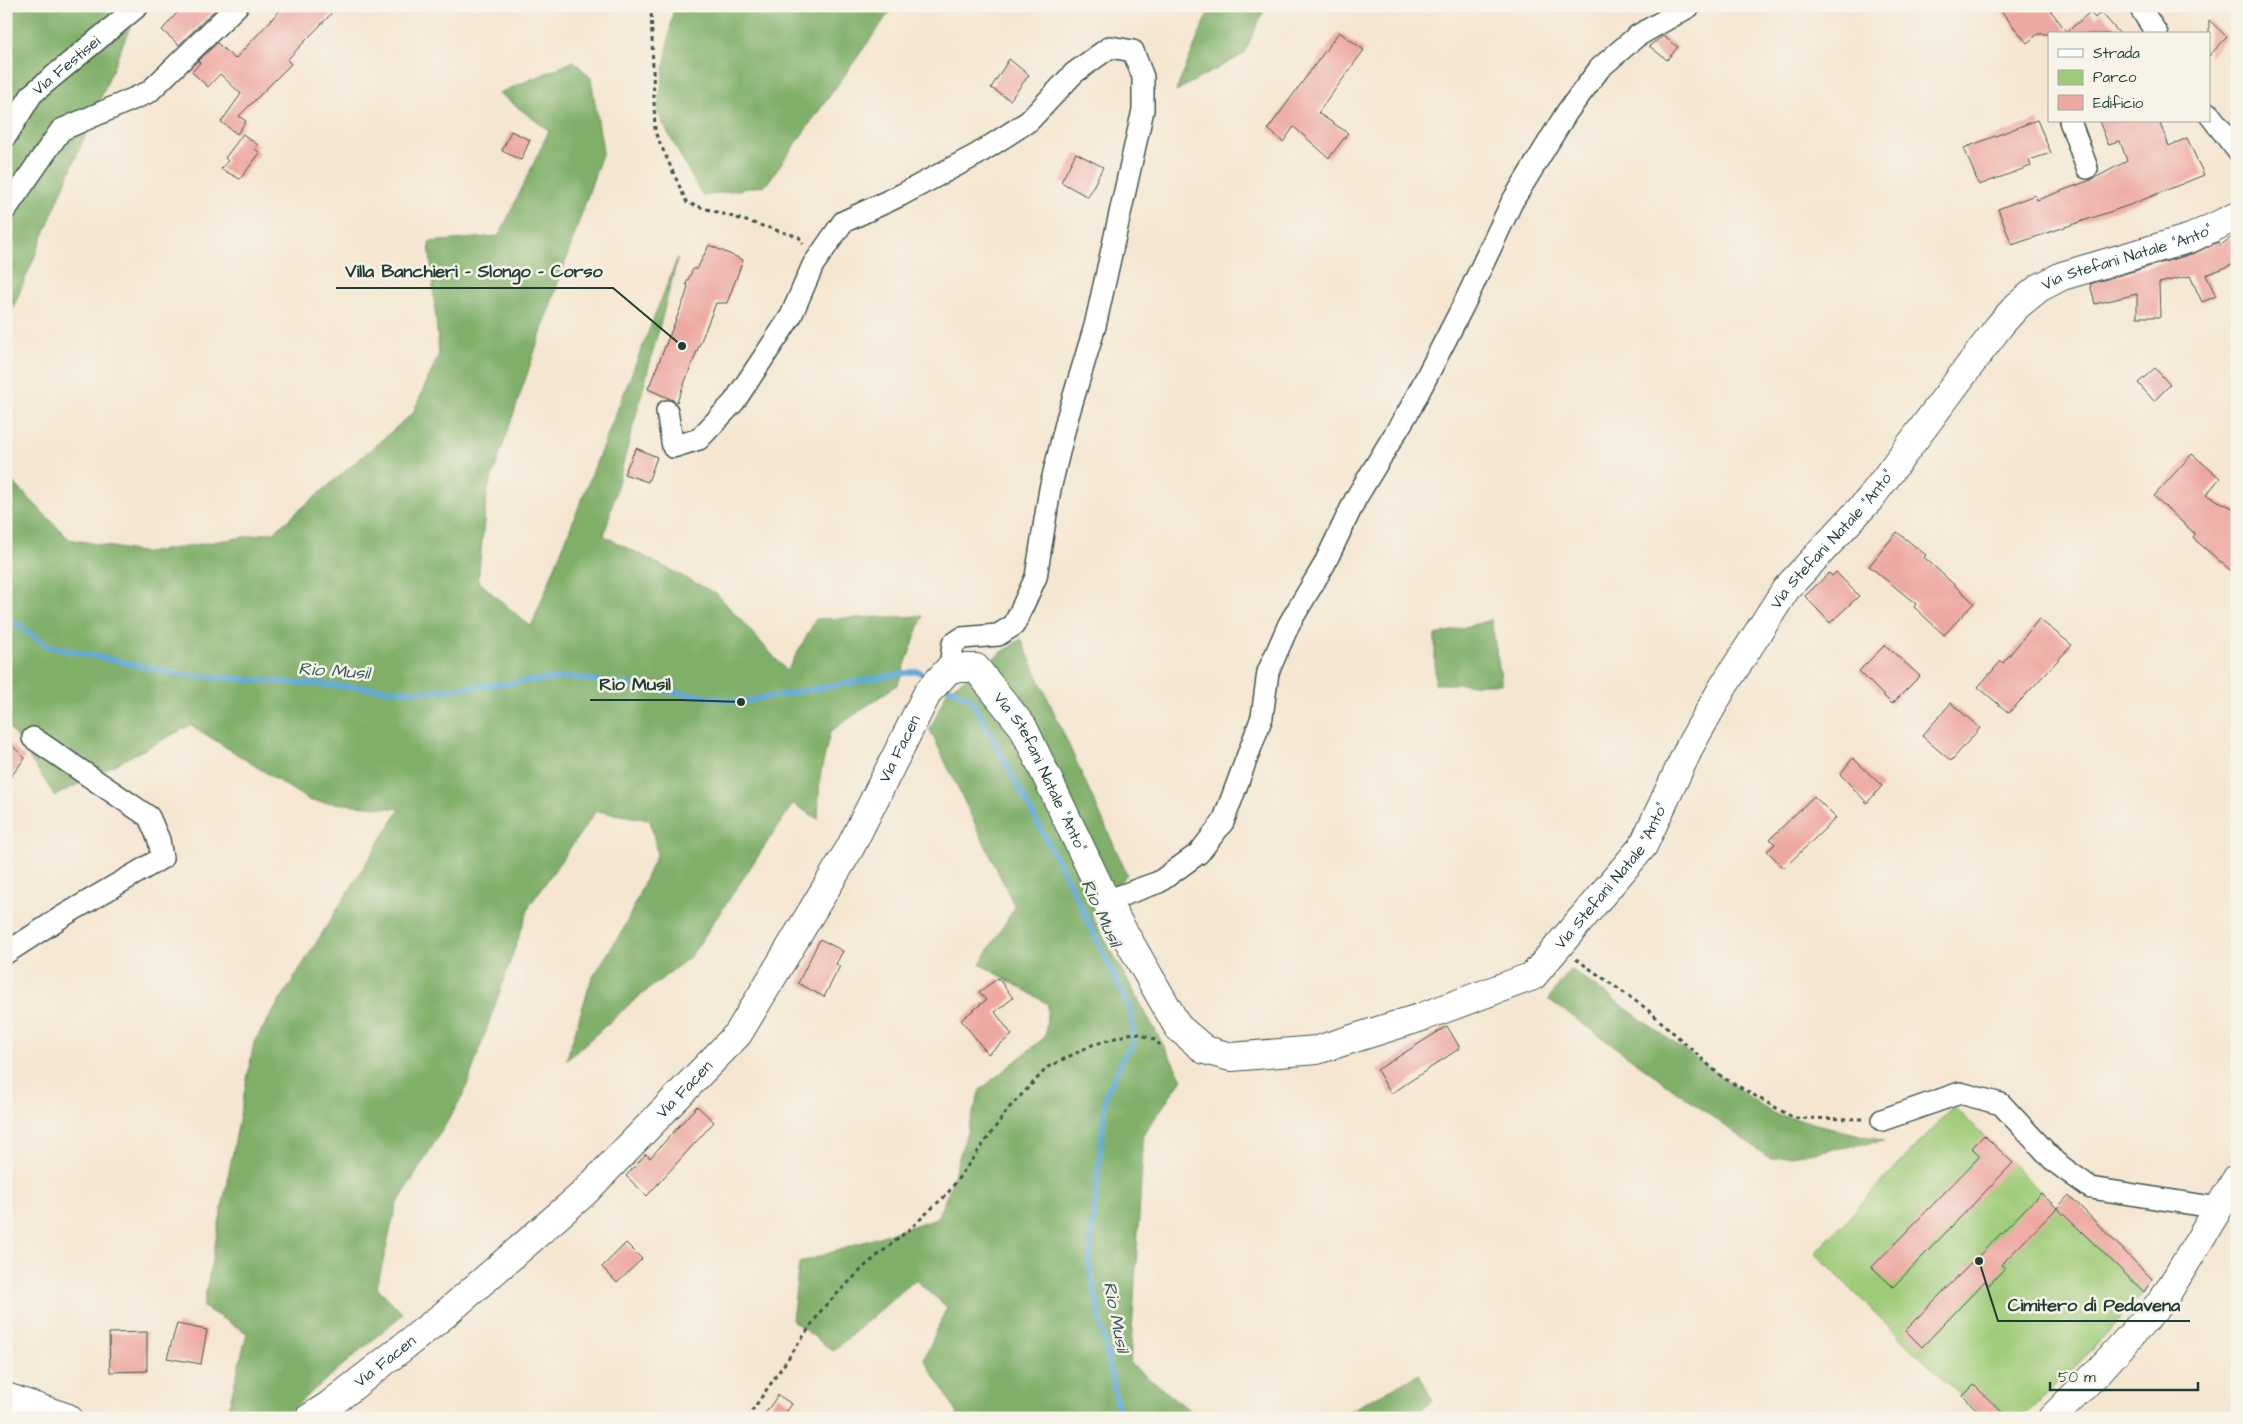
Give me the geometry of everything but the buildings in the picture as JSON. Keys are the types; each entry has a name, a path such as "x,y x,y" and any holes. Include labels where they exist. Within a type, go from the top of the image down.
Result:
{"street":[{"name":"Via Festisei","path":"6,136 32,94 138,6"},
{"path":"6,209 61,130 150,92 237,6"},
{"path":"1106,901 1159,882 1199,853 1223,822 1262,717 1268,672 1289,624 1324,565 1356,498 1410,409 1464,304 1512,202 1567,112 1600,68 1637,36 1690,6"},
{"path":"2138,6 2156,32"},
{"path":"667,411 673,447 699,439 734,402 791,316 813,265 843,222 901,195 976,155 1029,121 1074,73 1110,47 1133,51 1143,77 1143,110 1095,326 1067,419 1050,489 1036,578 1014,624 998,635 962,638 953,644 950,668"},
{"path":"2210,115 2237,150"},
{"path":"2070,122 2087,168"},
{"name":"Via Stefani Natale \"Anto\"","path":"950,668 976,668 1023,727 1106,901 1178,1027 1205,1050 1230,1057 1317,1050 1422,1017 1533,976 1643,846 1723,687 1786,589 1869,500 2000,325 2017,306 2038,288 2062,276 2191,238 2237,216"},
{"name":"Via Facen","path":"309,1418 328,1406 444,1315 583,1194 738,1034 850,848 928,692 950,668"},
{"path":"6,953 55,921 162,858 159,840 149,817 33,738"},
{"path":"1882,1120 1960,1093 2002,1104 2055,1162 2090,1188 2219,1208"},
{"path":"2052,1418 2097,1373 2163,1300 2237,1178"},
{"path":"6,1397 68,1418"}],"path":[{"path":"651,6 655,132 687,203 799,237 813,265"},
{"path":"1558,947 1647,1009 1722,1077 1794,1118 1882,1120"},
{"path":"747,1418 823,1308 865,1266 912,1227 948,1193 1010,1108 1048,1067 1092,1045 1136,1033"}],"green space":[{"path":"6,6 139,6 6,325"},
{"path":"674,6 894,6 766,185 702,196 657,112"},
{"path":"1209,6 1266,6 1244,54 1176,91 1206,18"},
{"path":"574,61 591,78 603,151 487,492 478,581 531,627 678,257 604,536 717,594 787,671 816,619 923,616 898,684 830,732 820,777 818,819 793,804 691,956 631,1003 566,1061 591,980 624,928 657,853 650,820 596,811 530,905 464,1094 396,1206 377,1287 403,1314 288,1412 271,1418 226,1418 247,1333 203,1307 254,1042 400,809 310,801 191,725 55,796 6,722 6,475 69,539 146,553 274,532 413,413 439,354 429,242 499,236 549,131 499,93"},
{"path":"1491,620 1502,684 1435,684 1435,635"},
{"path":"1021,639 1127,874 1092,916 1182,1079 1144,1134 1130,1364 1200,1418 955,1418 958,1414 924,1359 947,1307 915,1280 833,1351 792,1320 799,1263 937,1218 948,1193 980,1090 1045,1037 1048,1004 980,964 1015,907 930,730 947,691"},
{"path":"1571,969 1772,1113 1884,1141 1771,1159 1548,999"},
{"path":"1954,1106 2057,1208 2069,1195 2152,1279 2144,1292 2092,1350 2022,1418 1985,1418 1906,1344 1815,1253"},
{"path":"1419,1374 1433,1401 1409,1418 1336,1418"}],"waterway":[{"name":"Rio Musil","path":"6,617 48,646 183,675 421,692 572,677 741,702 917,671 932,679"},
{"name":"Rio Musil","path":"944,685 972,700 1068,880 1131,1011 1134,1045 1124,1056 1106,1095 1089,1263 1120,1418"}],"place":[{"name":"Villa Banchieri - Slongo - Corso","path":"682,346"},
{"name":"Rio Musil","path":"741,702"},
{"name":"Cimitero di Pedavena","path":"1979,1261"}]}
